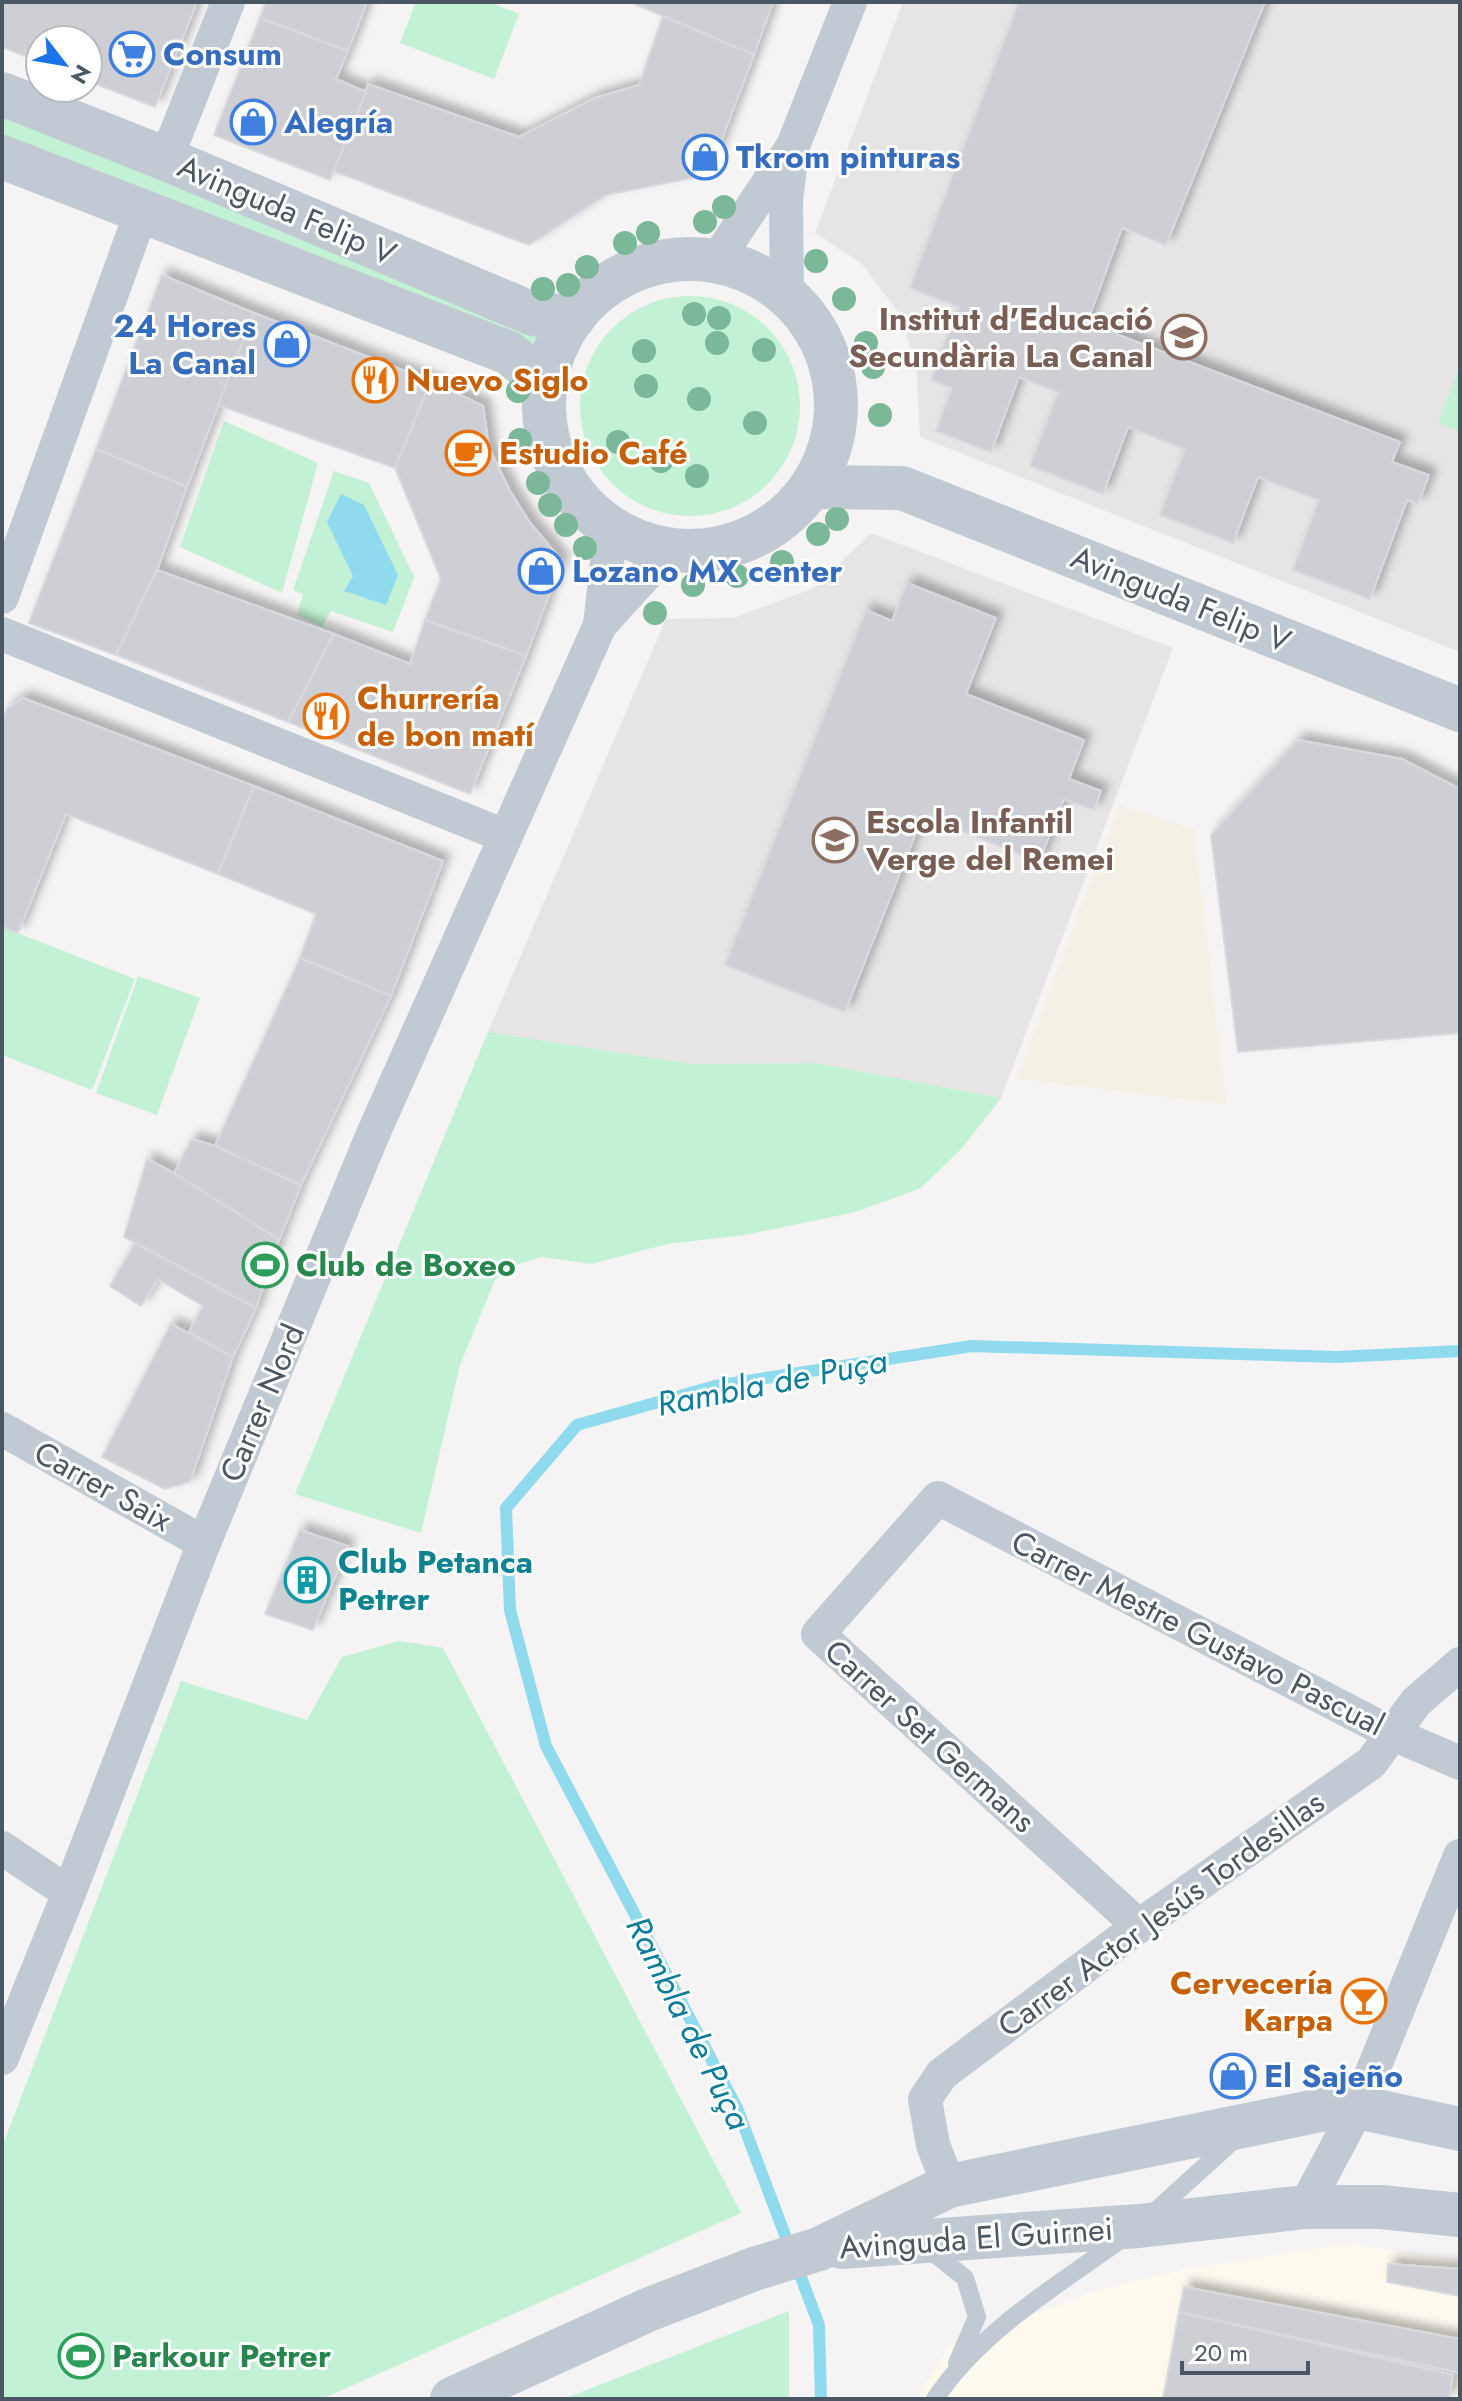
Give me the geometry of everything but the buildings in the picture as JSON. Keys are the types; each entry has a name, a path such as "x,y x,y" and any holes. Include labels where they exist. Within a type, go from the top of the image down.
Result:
{"street":[{"path":"166,159 228,2"},
{"path":"716,261 793,146 850,2"},
{"name":"Avinguda Felip V","path":"2,94 166,159 533,314 574,317"},
{"path":"787,295 786,200 793,146"},
{"name":"Avinguda Felip V","path":"2,157 509,353 546,384"},
{"path":"2,597 142,210"},
{"path":"690,259 716,261 742,268 766,279 787,295 817,332 827,354 837,400 835,425 823,468 812,487 780,521 760,534 715,550 668,550 628,538 579,501 557,466 546,426 546,384 561,337 593,297 614,281 638,269 690,259"},
{"name":"Avinguda Felip V","path":"835,425 902,488"},
{"name":"Avinguda Felip V","path":"812,487 902,488 1460,710"},
{"name":"Carrer Nord","path":"2,2058 204,1543 373,1134 600,625 611,528"},
{"name":"Carrer Nord","path":"600,625 668,550"},
{"path":"2,634 505,836"},
{"name":"Carrer Saix","path":"2,1429 204,1543"},
{"name":"Carrer Mestre Gustavo Pascual","path":"938,1498 1393,1734 1460,1763"},
{"name":"Carrer Set Germans","path":"938,1498 818,1634 1139,1926"},
{"name":"Carrer Actor Jesús Tordesillas","path":"949,2186 933,2145 925,2099 942,2074 1139,1926 1371,1763 1416,1702 1460,1664"},
{"path":"2,1848 69,1893"},
{"path":"1305,2207 1358,2107 1460,1856"},
{"name":"Avinguda El Guirnei","path":"819,2249 949,2186 1321,2110 1358,2107 1460,2129"},
{"name":"Avinguda El Guirnei","path":"819,2249 1139,2226 1305,2207 1381,2207 1460,2215"},
{"path":"452,2399 650,2309 754,2269 819,2249"}],"lane":[{"path":"955,2370 1022,2311 1139,2226 1252,2124"},
{"path":"920,2242 965,2278 977,2317 955,2370 935,2399"}],"shaded area":[{"name":"Institut d'Educació Secundària La Canal","path":"903,2 1460,2 1460,652 920,437 916,363 898,312 861,263 815,233"},
{"name":"Escola Infantil Verge del Remei","path":"871,533 1173,648 1001,1098 816,1063 691,1064 488,1032 666,619 733,618 814,588"},
{"path":"1349,2244 1460,2262 1460,2399 917,2399 949,2346 1095,2291 1187,2269"}],"green space":[{"path":"416,2 489,2 519,14 494,79 400,43"},
{"path":"2,107 548,329 536,359 2,149"},
{"path":"690,296 732,304 768,328 792,364 800,406 792,448 768,484 732,508 690,516 648,508 612,484 588,448 580,406 588,364 612,328 648,304"},
{"path":"1460,366 1460,432 1438,423"},
{"path":"224,421 318,463 282,593 180,547"},
{"path":"334,471 369,483 414,577 393,632 331,611 322,627 297,615 303,594 293,590"},
{"path":"2,927 135,979 92,1090 2,1055"},
{"path":"138,976 200,998 157,1115 96,1093"},
{"path":"488,1032 691,1064 816,1063 1001,1098 963,1147 921,1188 856,1212 745,1235 667,1244 592,1264 541,1257 519,1264 495,1280 460,1365 421,1533 295,1494"},
{"path":"399,1641 443,1648 741,2213 322,2399 2,2399 2,2147 181,1681 307,1720 342,1657"},
{"path":"789,2311 789,2399 564,2399 571,2396"}],"sand":[{"path":"1119,806 1194,830 1226,1105 1017,1079"}],"water":[{"path":"341,494 364,505 398,575 386,605 344,591 353,576 327,522"}],"waterway":[{"name":"Rambla de Puça","path":"821,2399 819,2325 737,2108 546,1746 510,1610 506,1508 577,1425 715,1386 972,1346 1337,1357 1460,1351"}],"place":[{"name":"Consum","path":"132,54"},
{"name":"Alegría","path":"253,122"},
{"name":"Tkrom pinturas","path":"705,157"},
{"name":"Institut d'Educació Secundària La Canal","path":"1184,337"},
{"name":"24 Hores La Canal","path":"287,344"},
{"name":"Nuevo Siglo","path":"375,380"},
{"name":"Estudio Café","path":"468,453"},
{"name":"Lozano MX center","path":"541,571"},
{"name":"Churrería de bon matí","path":"326,716"},
{"name":"Escola Infantil Verge del Remei","path":"835,840"},
{"name":"Club de Boxeo","path":"265,1265"},
{"name":"Club Petanca Petrer","path":"307,1580"},
{"name":"Cervecería Karpa","path":"1364,2001"},
{"name":"El Sajeño","path":"1233,2076"},
{"name":"Parkour Petrer","path":"81,2356"}]}
